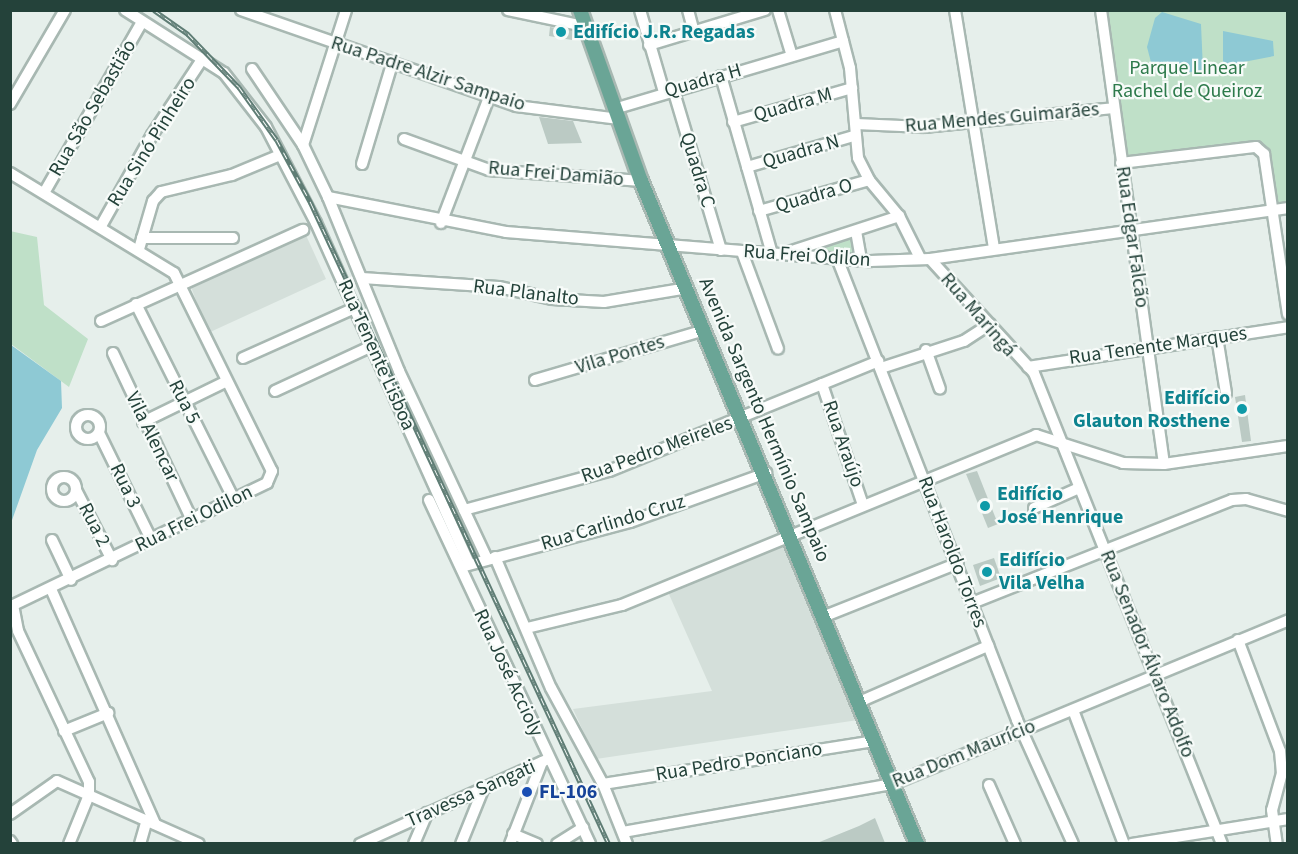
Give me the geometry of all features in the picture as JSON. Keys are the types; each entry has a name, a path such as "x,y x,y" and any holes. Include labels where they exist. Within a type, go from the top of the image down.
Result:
{"main road":[{"name":"Avenida Sargento Hermínio Sampaio","path":"580,10 641,181 744,418 917,843"}],"street":[{"path":"10,104 65,10"},
{"path":"125,10 203,58"},
{"name":"Rua Padre Alzir Sampaio","path":"241,10 516,106 617,114"},
{"path":"303,145 346,10"},
{"path":"508,10 584,26"},
{"name":"Quadra C","path":"640,10 649,45 668,91 721,250"},
{"path":"688,10 694,32"},
{"path":"649,45 765,10"},
{"path":"778,10 792,56"},
{"path":"955,10 994,249"},
{"name":"Rua Edgar Falcão","path":"1101,10 1164,464"},
{"path":"838,11 852,88 856,124 854,136 858,158 869,180 899,216 925,259"},
{"name":"Rua São Sebastião","path":"44,194 142,22"},
{"name":"Quadra H","path":"617,114 668,91 843,41"},
{"name":"Rua Tenente Lisboa","path":"203,58 232,81 275,151 355,308 464,566"},
{"name":"Rua Sinó Pinheiro","path":"101,226 152,135 203,58"},
{"path":"362,164 392,64"},
{"name":"Rua José Accioly","path":"252,69 303,145 328,197 399,371 464,510 527,628 551,688 603,784 627,843"},
{"name":"Quadra N","path":"721,76 772,254"},
{"name":"Quadra M","path":"733,122 852,88"},
{"path":"441,223 489,97"},
{"name":"Rua Mendes Guimarães","path":"856,124 972,123 1113,108"},
{"name":"Quadra N","path":"747,167 854,136"},
{"name":"Rua Frei Damião","path":"404,139 489,170 641,181"},
{"path":"1121,163 1256,147 1263,154 1287,314"},
{"path":"233,238 141,243 153,201 161,192 232,175 275,151"},
{"name":"Rua Frei Odilon","path":"10,173 101,226 141,243 174,273 272,471 267,483 234,500 51,589 13,604 12,611 64,731 86,774 89,795"},
{"name":"Quadra O","path":"759,211 869,180"},
{"name":"Rua Frei Odilon","path":"328,197 441,223 670,246 861,261 925,259 1287,208"},
{"path":"783,254 899,216"},
{"path":"101,321 180,283 303,230"},
{"path":"856,231 861,261"},
{"path":"742,252 778,349"},
{"name":"Rua Haroldo Torres","path":"837,258 958,563 988,646 1073,843"},
{"name":"Rua Maringá","path":"925,259 990,324 1014,356 1028,367"},
{"name":"Rua Planalto","path":"362,278 499,287 552,298 604,302 688,288"},
{"name":"Rua 5","path":"136,304 234,500"},
{"path":"243,358 355,308"},
{"name":"Rua Pedro Meireles","path":"464,510 609,471 744,418 822,384 879,364 964,340 990,324"},
{"name":"Rua Tenente Marques","path":"1028,367 1287,327"},
{"name":"Vila Pontes","path":"535,380 705,330"},
{"path":"1217,337 1226,393"},
{"path":"275,391 372,346"},
{"path":"926,350 940,389"},
{"name":"Vila Alencar","path":"113,353 143,422 192,520"},
{"name":"Rua Senador Álvaro Adolfo","path":"1028,367 1107,550 1222,843"},
{"path":"143,422 227,381"},
{"name":"Rua Araújo","path":"822,384 863,505"},
{"name":"Rua 3","path":"99,433 151,539"},
{"path":"527,628 622,605 1036,435 1110,461 1164,464 1287,446"},
{"name":"Rua Carlindo Cruz","path":"464,566 630,522 766,473"},
{"path":"1034,508 1079,488"},
{"name":"Rua 2","path":"76,490 112,560"},
{"path":"972,603 1232,500 1246,499 1287,511"},
{"name":"Rua José Accioly","path":"429,500 464,566 545,760 590,843"},
{"path":"52,540 70,580"},
{"path":"825,616 958,563"},
{"path":"51,589 108,713 151,822 140,843"},
{"name":"Rua Dom Maurício","path":"624,832 893,784 1287,620"},
{"path":"1238,640 1280,751 1274,822 1277,843"},
{"path":"859,702 988,646"},
{"path":"1073,710 1124,843"},
{"path":"64,731 108,713"},
{"name":"Rua Pedro Ponciano","path":"603,784 874,741"},
{"path":"537,843 512,839 545,760"},
{"name":"Travessa Sangati","path":"360,843 370,841 545,760"},
{"path":"10,814 57,781 199,843"},
{"path":"989,785 1015,843"},
{"path":"461,843 484,787"},
{"path":"69,843 89,795"},
{"path":"414,843 427,813"},
{"path":"1132,843 1287,819"},
{"path":"557,843 583,828"}],"shaded area":[{"path":"304,231 326,279 208,333 190,284"},
{"path":"782,543 789,548 858,720 596,759 573,709 712,691 668,592"}],"green space":[{"name":"Parque Linear Rachel de Queiroz","path":"1107,11 1287,11 1287,205 1275,207 1255,143 1126,158"},
{"path":"10,231 37,237 44,305 88,339 69,387 11,344"},
{"path":"852,235 858,257 799,251"}],"water":[{"path":"1162,12 1201,24 1203,70 1166,76 1153,70 1147,47 1155,18"},
{"path":"1223,31 1273,41 1274,56 1228,65 1223,62"},
{"path":"11,345 61,381 62,408 37,450 11,523"}],"building":[{"name":"Edifício J.R. Regadas","path":"550,27 573,31 572,40 549,36"},
{"path":"539,117 573,121 582,143 548,144"},
{"name":"Edifício Glauton Rosthene","path":"1245,395 1251,441 1242,442 1235,397"},
{"name":"Edifício José Henrique","path":"977,471 998,524 988,528 966,474"},
{"name":"Edifício Vila Velha","path":"994,558 1001,578 980,586 973,565"},
{"path":"875,818 885,843 817,843 859,826"}],"railway":[{"path":"154,10 188,34 239,87 277,140 311,203 609,844"}],"place":[{"name":"Edifício J.R. Regadas","path":"561,32"},
{"name":"Edifício Glauton Rosthene","path":"1242,409"},
{"name":"Edifício José Henrique","path":"985,506"},
{"name":"Edifício Vila Velha","path":"987,572"},
{"name":"FL-106","path":"527,792"}]}
